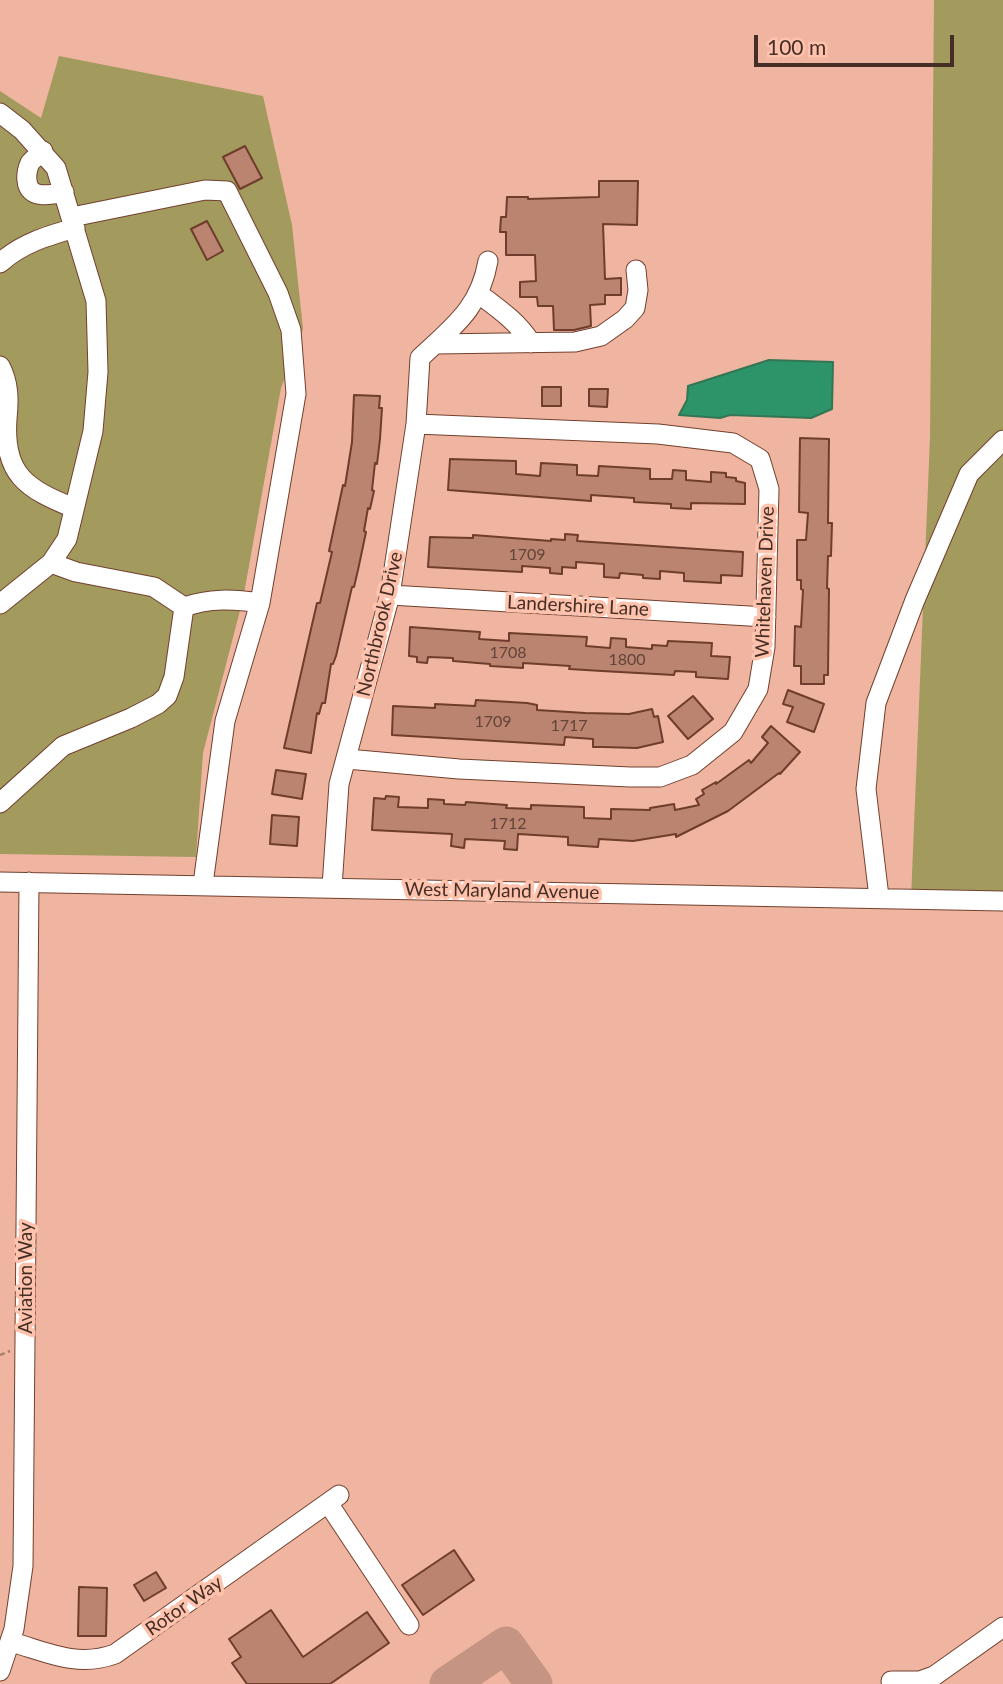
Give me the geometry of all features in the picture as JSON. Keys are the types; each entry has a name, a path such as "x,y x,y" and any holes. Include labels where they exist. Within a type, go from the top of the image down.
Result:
{"street":[{"path":"0,113 22,130 56,168 96,301 98,372 93,431 67,539 51,563 0,604"},
{"path":"43,151 29,164 26,178 29,189 36,194 64,192"},
{"path":"0,263 10,254 73,223 205,190 227,191 278,293 290,330 296,394 260,603 225,721 202,884"},
{"path":"435,344 455,325 479,294 488,261"},
{"path":"435,344 575,342 601,336 625,319 635,308 638,290 636,270"},
{"path":"479,294 508,315 531,342"},
{"name":"Northbrook Drive","path":"331,887 339,784 390,595 416,424 420,358 435,344"},
{"path":"0,366 8,383 5,442 13,468 43,496 74,508"},
{"name":"Whitehaven Drive","path":"347,760 459,769 660,776 692,765 733,732 758,689 765,646 769,489 760,459 733,443 657,434 416,424"},
{"path":"878,897 866,789 877,703 915,600 970,474 1003,440"},
{"path":"51,563 76,572 153,587 184,607"},
{"name":"Landershire Lane","path":"390,595 766,617"},
{"path":"184,607 201,601 218,600 260,603"},
{"path":"0,803 63,746 131,718 159,704 167,696 174,677 184,607"},
{"name":"West Maryland Avenue","path":"0,882 1003,901"},
{"name":"Aviation Way","path":"0,1671 11,1642 23,1566 29,882"},
{"name":"Rotor Way","path":"11,1642 72,1660 99,1660 115,1654 334,1499 409,1625"},
{"path":"891,1681 920,1681 934,1676 1003,1627"}],"shaded area":[{"path":"934,0 1003,0 1003,901 911,899 930,437"},
{"path":"59,56 263,96 292,225 303,329 281,388 243,599 203,753 196,857 0,854 0,91 41,118"},
{"path":"769,360 833,362 832,409 811,418 679,415 687,400 688,386"}],"building":[{"path":"245,146 262,178 240,189 223,157"},
{"path":"599,181 638,181 637,225 603,224 605,279 621,278 621,295 605,295 605,304 590,305 591,326 574,330 554,330 553,306 538,306 537,297 520,297 520,282 536,281 535,255 506,255 506,232 500,232 501,217 506,217 507,197 599,197"},
{"path":"207,221 223,251 207,260 191,229"},
{"path":"542,387 561,387 561,406 542,406"},
{"path":"589,389 608,389 607,407 589,406"},
{"path":"354,395 380,396 379,408 382,408 374,491 370,509 368,508 366,532 354,587 336,656 331,664 325,703 322,703 319,714 317,713 311,753 284,748 317,603 320,603 332,552 329,551 343,485 345,486 352,442"},
{"path":"800,438 829,439 828,523 832,523 827,588 828,675 824,675 824,684 801,684 801,666 794,666 795,626 801,627 803,590 801,580 797,580 797,540 806,540 808,513 799,512"},
{"path":"450,459 516,461 516,474 540,476 541,463 577,465 577,475 598,476 599,466 650,469 650,479 672,479 673,470 686,471 686,480 711,482 711,472 726,473 726,477 745,483 745,504 691,503 691,509 671,508 671,504 634,502 634,498 591,495 591,501 448,490"},
{"path":"565,534 578,535 577,541 743,552 742,576 721,575 721,583 684,581 684,573 660,571 660,579 620,573 619,578 604,577 604,564 576,562 576,568 562,567 562,574 550,573 550,568 522,566 522,572 428,567 430,537 473,538 473,535 551,541 565,540"},
{"path":"410,627 480,632 479,639 509,641 509,633 587,637 586,646 610,648 611,638 626,639 626,647 652,649 652,645 667,646 668,641 712,643 711,656 730,657 728,679 696,677 696,672 675,671 674,675 569,669 570,666 523,663 523,668 490,666 453,661 453,658 428,657 427,663 417,662 417,657 409,656"},
{"path":"788,690 824,704 814,732 787,722 793,707 783,704"},
{"path":"693,696 713,719 688,739 668,716"},
{"path":"476,700 527,703 537,705 537,710 585,713 629,714 652,709 654,717 658,716 663,742 637,748 593,747 593,739 565,737 564,745 392,735 393,706 475,706"},
{"path":"771,726 800,752 780,774 728,811 676,837 676,834 633,841 599,839 598,847 568,845 568,837 518,834 517,850 504,849 505,841 465,839 464,848 451,846 452,834 372,830 374,798 385,799 386,796 399,797 398,807 428,808 428,799 444,800 444,804 465,805 466,802 507,805 506,808 531,809 531,805 584,807 584,818 611,819 611,809 650,810 674,804 675,810 699,805 696,799 704,794 702,790 716,784 749,760 751,763 768,743 762,737"},
{"path":"276,770 306,774 302,799 272,794"},
{"path":"272,815 299,817 297,846 270,844"},
{"path":"454,1550 474,1580 423,1615 402,1585"},
{"path":"156,1572 166,1588 144,1601 134,1585"},
{"path":"79,1587 107,1588 106,1636 78,1636"},
{"path":"271,1610 303,1657 367,1612 389,1643 330,1684 247,1684 232,1663 241,1657 229,1639"}],"taxiway":[{"path":"448,1684 506,1645 534,1684"}]}
